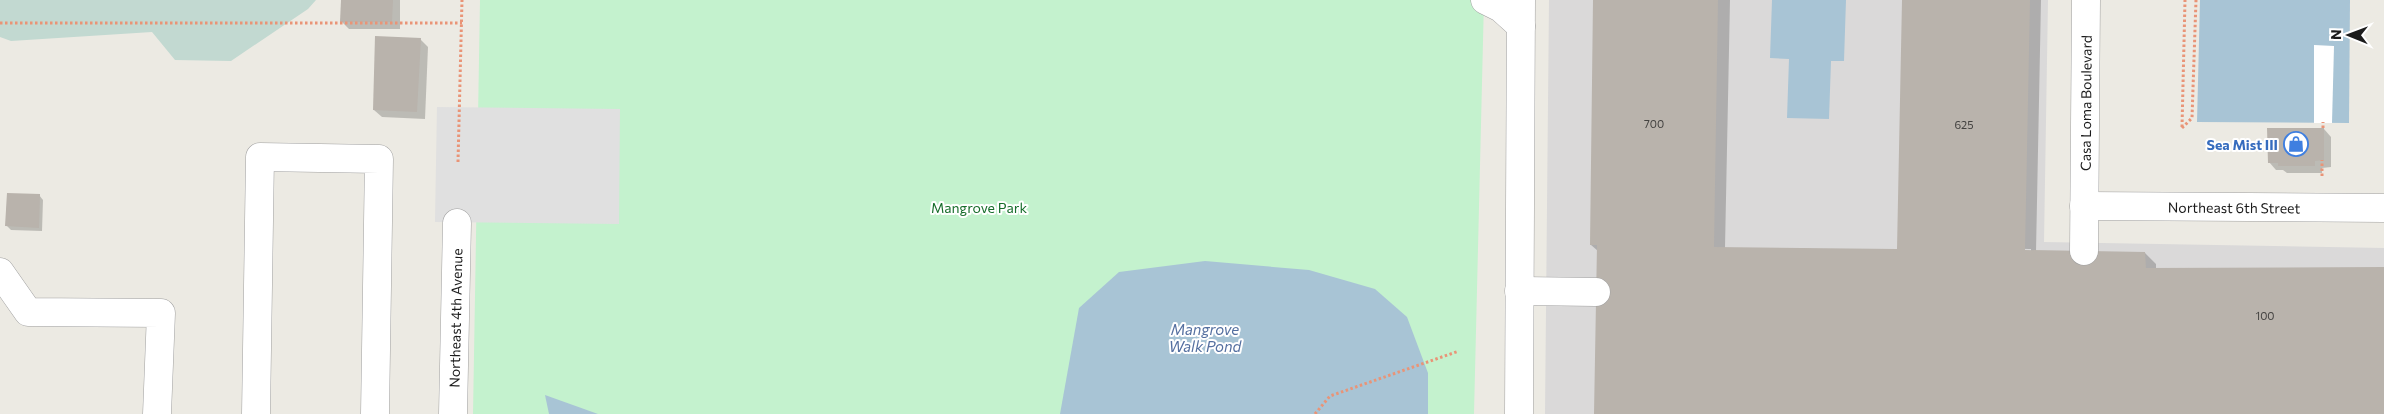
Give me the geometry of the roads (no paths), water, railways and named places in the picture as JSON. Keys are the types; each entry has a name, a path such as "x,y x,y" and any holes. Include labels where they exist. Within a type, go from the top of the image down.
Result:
{"street":[{"path":"1485,0 1501,8 1521,13 1518,414"},
{"name":"Casa Loma Boulevard","path":"2084,251 2086,0"},
{"path":"256,414 260,157 379,159 375,414"},
{"name":"Northeast 6th Street","path":"2084,206 2384,208"},
{"name":"Northeast 4th Avenue","path":"453,414 456,223"},
{"path":"0,272 28,312 161,312 157,414"},
{"path":"1519,291 1596,292"}],"water":[{"path":"1772,0 1846,0 1844,61 1831,61 1829,119 1787,118 1789,59 1770,58"},
{"path":"2200,0 2350,0 2349,123 2197,122"},
{"name":"Mangrove Walk Pond","path":"1205,261 1309,270 1375,289 1407,317 1428,373 1428,414 1060,414 1079,308 1119,272"},
{"path":"545,395 598,414 549,414"}],"place":[{"name":"Sea Mist III","path":"2296,144"}],"park label":[{"name":"Mangrove Park","path":"979,207"}]}
